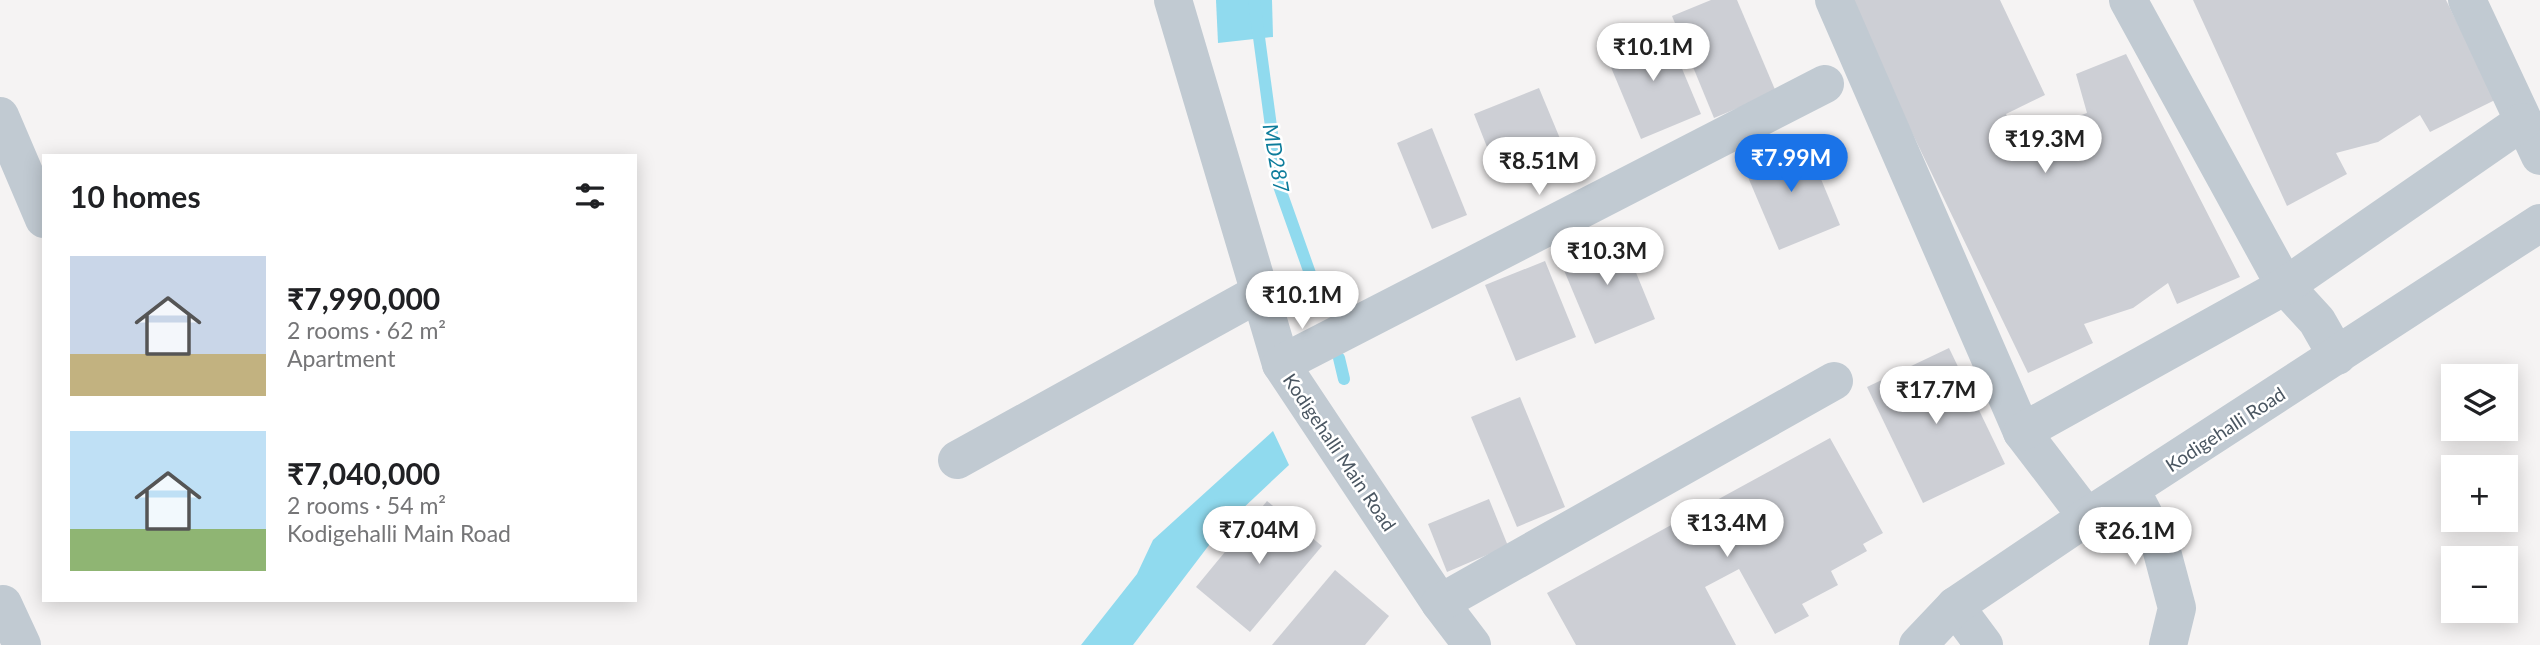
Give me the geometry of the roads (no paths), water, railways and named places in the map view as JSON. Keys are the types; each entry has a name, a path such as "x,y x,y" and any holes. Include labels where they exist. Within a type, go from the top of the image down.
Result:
{"street":[{"name":"Kodigehalli Main Road","path":"1173,0 1280,364 1440,603 1472,645"},
{"path":"1833,0 2022,432 2087,517"},
{"path":"2122,0 2128,0 2285,286 2317,321 2337,356"},
{"path":"2467,0 2540,156"},
{"path":"1280,364 1825,84"},
{"path":"0,116 42,214"},
{"path":"2022,432 2285,286 2522,122"},
{"name":"Kodigehalli Road","path":"1918,645 1955,606 2087,517 2540,223"},
{"path":"957,460 1261,292"},
{"path":"1440,603 1833,381"},
{"path":"2131,490 2161,548 2178,608 2168,645"},
{"path":"3,604 22,645"},
{"path":"1955,606 1983,645"}],"water":[{"path":"1216,0 1272,0 1273,37 1218,43"},
{"path":"1273,431 1289,465 1222,528 1133,645 1081,645 1137,574 1153,540"}],"waterway":[{"name":"MD287","path":"1254,0 1279,186 1323,310"},
{"path":"1339,358 1344,379"}]}
